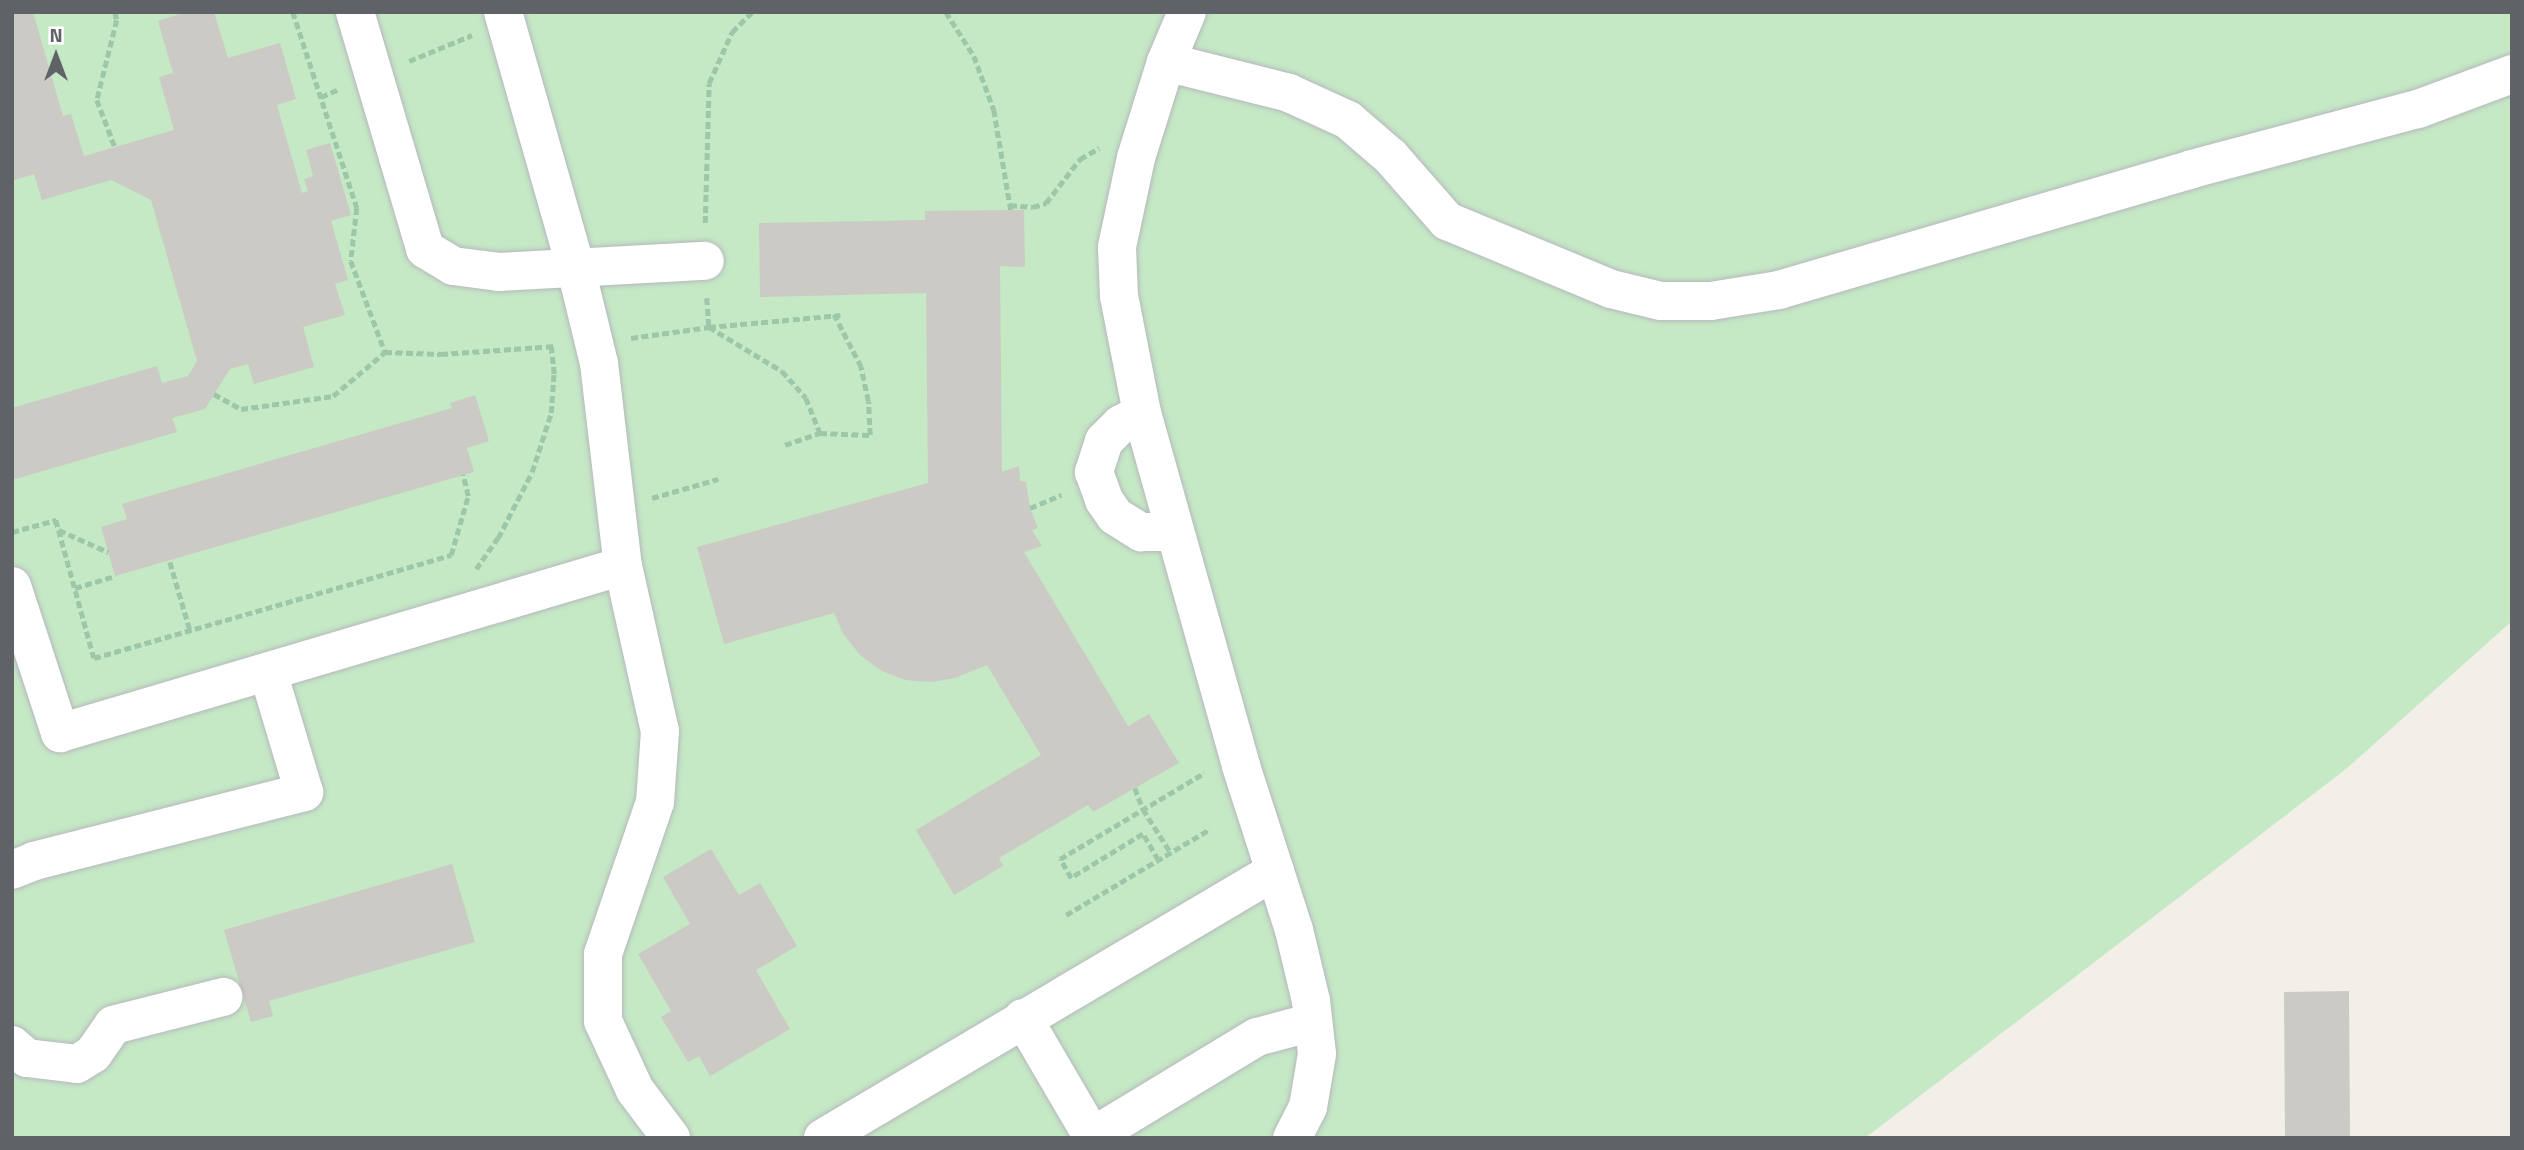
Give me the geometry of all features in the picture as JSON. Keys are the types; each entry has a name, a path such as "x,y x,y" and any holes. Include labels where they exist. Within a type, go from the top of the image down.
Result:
{"lane":[{"path":"355,12 425,249 453,266 499,272 576,269 627,263 705,261"},
{"path":"1187,12 1166,62 1136,158 1117,247 1119,296 1142,413 1241,766 1294,930 1313,1022 1317,1054 1308,1107 1292,1138"},
{"path":"504,17 576,269 599,363 623,566 660,731 655,802 603,954 603,1021 635,1090 671,1138"},
{"path":"1166,62 1289,93 1348,120 1391,157 1447,221 1611,289 1661,301 1698,301 1779,290 2192,169 2418,109 2512,74"},
{"path":"1142,413 1121,424 1104,441 1094,472 1104,500 1115,516 1141,532 1175,532"},
{"path":"12,586 60,733 623,566"},
{"path":"12,870 34,861 304,792 268,672"},
{"path":"823,1138 1275,871"},
{"path":"12,1045 27,1058 77,1064 93,1054 113,1025 223,997"},
{"path":"1023,1018 1091,1137 1257,1037 1313,1022"}],"path":[{"path":"115,12 117,20 97,100 115,148"},
{"path":"214,394 241,409 333,396 385,352 351,261 356,208 293,12"},
{"path":"752,12 732,33 709,83 705,261 709,327 782,371 806,398 820,433"},
{"path":"946,12 974,56 994,110 1010,207 1046,203 1080,159 1102,146"},
{"path":"321,97 504,17"},
{"path":"785,445 820,433 870,435 868,401 861,367 834,315"},
{"path":"459,615 464,586 498,538 532,472 551,413 554,374 551,347"},
{"path":"12,532 56,520 94,658 451,555 468,496 463,475"},
{"path":"617,515 659,496 718,479"},
{"path":"58,530 108,552"},
{"path":"170,562 190,630"},
{"path":"75,588 115,576"},
{"path":"1158,860 1143,834 1071,878 1059,859 1208,770"},
{"path":"1136,788 1143,809 1171,853"},
{"path":"1066,915 1210,829"}],"green space":[{"path":"12,12 2512,12 2512,621 2346,769 1865,1138 12,1138"}],"building":[{"path":"12,12 33,12 63,116 71,114 84,156 174,130 159,77 173,73 158,21 186,12 214,12 228,58 280,43 296,99 277,105 302,193 308,191 304,179 313,176 306,150 330,143 351,215 331,221 348,280 335,284 345,315 303,327 314,367 254,384 248,364 230,369 205,409 172,418 177,432 12,480 12,408 157,366 162,383 188,376 197,361 151,200 111,180 42,200 34,174 12,181"},
{"path":"1024,210 1025,267 1000,266 1002,472 1019,466 1020,481 1026,482 1030,508 1038,528 1032,530 1042,546 1024,552 1128,726 1149,714 1179,763 1093,812 1088,805 999,858 1003,866 954,895 916,830 1041,755 987,665 955,678 932,682 905,680 882,671 860,655 844,635 834,613 724,644 697,547 928,483 926,293 760,297 759,223 925,220 925,211"},
{"path":"475,395 489,441 467,448 474,472 115,576 101,527 127,519 122,504 452,408 450,403"},
{"path":"711,849 739,895 760,883 797,946 756,970 790,1029 710,1076 699,1056 688,1062 661,1017 671,1011 638,954 690,924 663,877"},
{"path":"452,864 475,942 269,1001 273,1016 251,1022 224,930"},
{"path":"2349,991 2350,1138 2285,1138 2284,992"}]}
